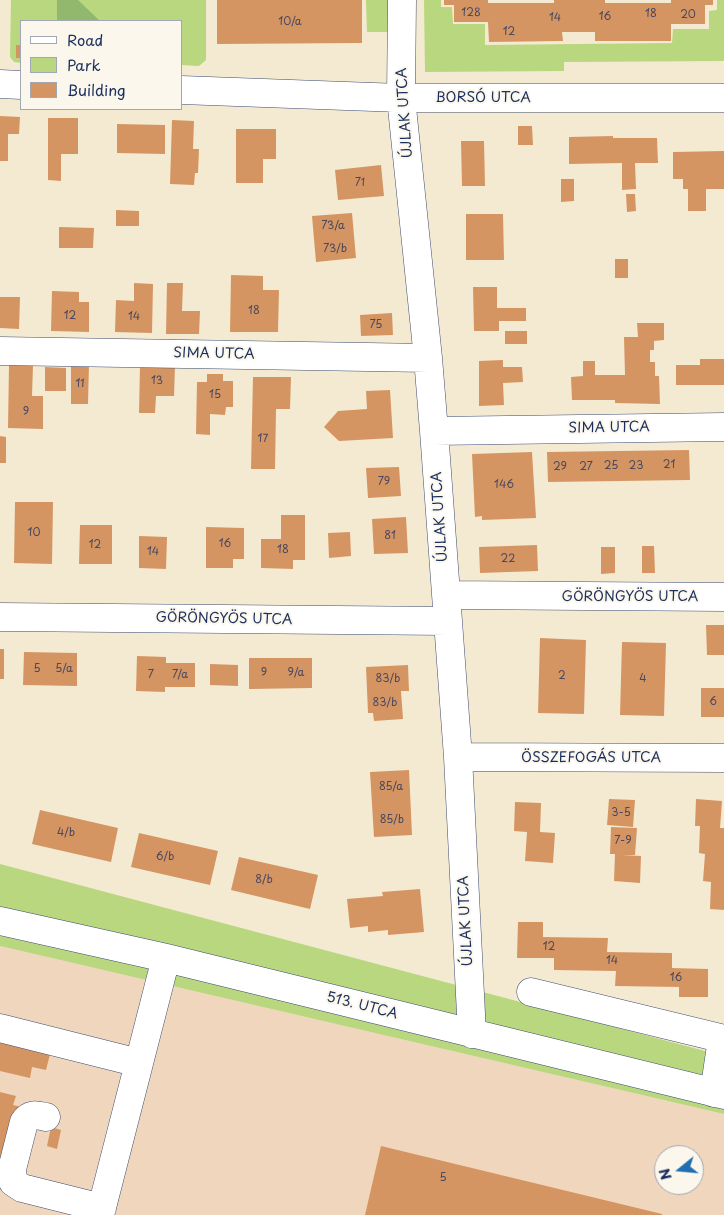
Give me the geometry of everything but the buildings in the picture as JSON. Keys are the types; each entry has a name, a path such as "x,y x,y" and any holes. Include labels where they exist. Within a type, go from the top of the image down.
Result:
{"street":[{"name":"ÚJLAK UTCA","path":"402,0 401,98 434,431 458,757 472,1034"},
{"path":"0,84 20,85"},
{"name":"BORSÓ UTCA","path":"182,90 401,98 724,98"},
{"name":"SIMA UTCA","path":"0,351 428,358"},
{"name":"SIMA UTCA","path":"434,431 724,427"},
{"name":"GÖRÖNGYÖS UTCA","path":"0,616 447,608 724,598"},
{"name":"ÖSSZEFOGÁS UTCA","path":"458,757 724,758"},
{"name":"513. UTCA","path":"0,921 166,958 719,1094"},
{"path":"46,1117 34,1115 28,1117 24,1122 12,1169 13,1182 22,1188 101,1212 166,958"},
{"path":"531,992 723,1039 719,1094"},
{"path":"0,1028 139,1063"}],"shaded area":[{"path":"0,946 724,1114 724,1215 0,1215"}],"green space":[{"path":"11,0 206,0 206,60 199,66 182,65 182,20 20,20 20,63 14,62 10,57"},
{"path":"57,0 78,0 99,20 57,20"},
{"path":"366,0 389,0 389,32 367,32"},
{"path":"424,0 441,0 441,7 452,7 453,24 485,24 485,45 672,43 673,29 709,29 709,11 717,10 717,0 724,0 724,61 564,62 564,71 425,72"},
{"path":"0,864 724,1056 724,1114 0,946"}]}
